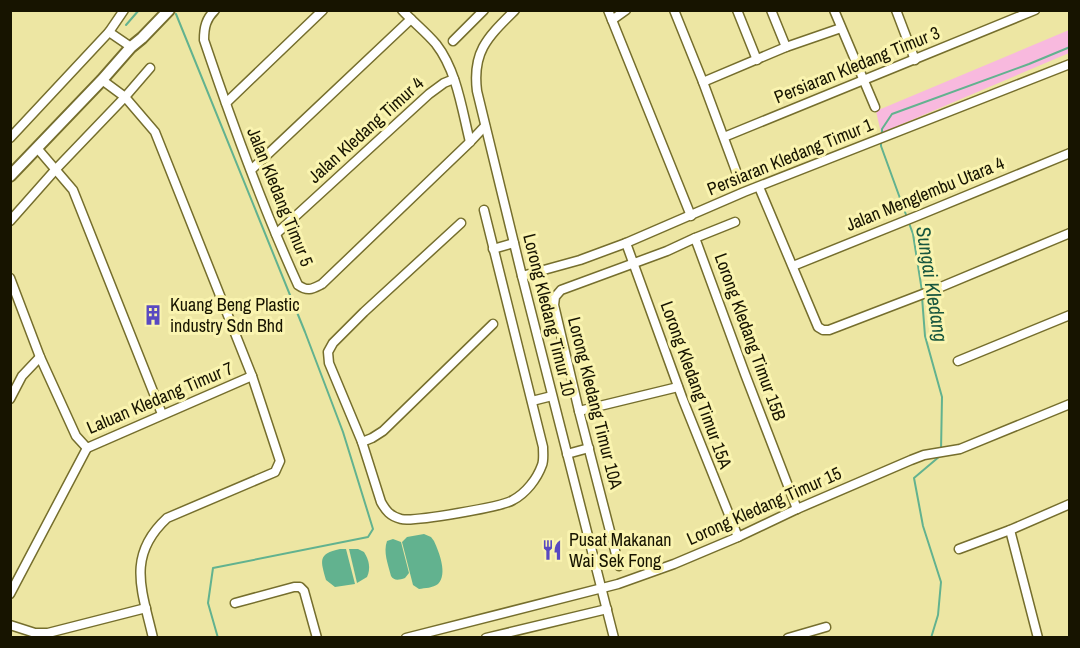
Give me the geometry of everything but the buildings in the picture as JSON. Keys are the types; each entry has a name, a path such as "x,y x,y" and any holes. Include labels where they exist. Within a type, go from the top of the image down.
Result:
{"street":[{"path":"10,138 109,32 124,10"},
{"path":"131,47 138,33 159,10"},
{"path":"10,176 131,47 169,10"},
{"path":"226,104 323,10"},
{"path":"402,10 435,44 444,57 454,79 470,142"},
{"path":"453,41 484,10"},
{"name":"Lorong Kledang Timur 10","path":"515,10 484,44 476,67 477,91 614,638"},
{"path":"608,10 691,216"},
{"path":"612,20 626,10"},
{"path":"674,10 739,179"},
{"path":"737,10 757,60"},
{"path":"771,10 786,47"},
{"path":"834,10 875,107"},
{"path":"896,10 915,60"},
{"name":"Persiaran Kledang Timur 3","path":"724,137 1035,10"},
{"name":"Jalan Kledang Timur 5","path":"212,13 204,28 204,40 276,234 298,285 304,290 322,284 485,126"},
{"path":"251,170 411,19"},
{"path":"703,82 786,47 840,28"},
{"path":"109,32 131,47"},
{"name":"Persiaran Kledang Timur 1","path":"522,276 580,260 626,243 744,192 1070,64"},
{"path":"10,221 150,68"},
{"name":"Jalan Kledang Timur 4","path":"276,234 429,94 454,79"},
{"path":"102,80 125,97 156,132 252,376 280,461 274,472 167,518 156,528 146,544 140,561 140,579 153,638"},
{"path":"37,148 73,190 162,414"},
{"name":"Jalan Menglembu Utara 4","path":"793,266 1070,153"},
{"path":"759,187 818,327 823,330 829,330 936,289 1070,232"},
{"path":"460,223 364,312 333,343 328,352 329,363 362,442 381,502 390,515 407,520 512,501 531,485 543,463 543,447 484,210"},
{"path":"695,238 735,222"},
{"name":"Lorong Kledang Timur 15B","path":"634,263 695,238 797,509"},
{"path":"493,249 514,243"},
{"name":"Lorong Kledang Timur 15A","path":"626,243 678,387 738,537"},
{"name":"Lorong Kledang Timur 10A","path":"619,566 554,305 555,297 561,290 634,263"},
{"name":"Laluan Kledang Timur 7","path":"10,278 40,357 76,436 87,448 252,376"},
{"path":"958,361 1070,315"},
{"path":"362,442 383,431 493,324"},
{"path":"10,399 22,376 40,357"},
{"path":"579,411 678,387"},
{"path":"532,402 552,396"},
{"name":"Lorong Kledang Timur 15","path":"406,638 618,584 674,564 924,455 960,449 1070,404"},
{"path":"10,594 87,448"},
{"path":"567,454 589,448"},
{"path":"959,549 1070,504"},
{"path":"1010,530 1038,638"},
{"path":"236,603 300,587 304,591 317,638"},
{"path":"10,625 35,633 48,633 146,608"},
{"path":"486,638 607,609"},
{"path":"788,638 826,627"}],"shaded area":[{"path":"1069,30 1069,53 881,133 876,111"},
{"path":"424,534 434,541 442,563 442,575 438,584 419,589 413,585 402,542 407,537"},
{"path":"393,539 401,542 409,573 405,578 399,580 391,576 386,554 387,541"},
{"path":"346,549 355,584 335,587 326,580 322,563 327,553"},
{"path":"349,549 364,552 368,561 367,577 357,583"}],"waterway":[{"path":"126,25 139,10"},
{"path":"176,14 305,332 343,432 373,529 368,537 213,568 208,603 218,638"},
{"name":"Sungai Kledang","path":"882,136 882,129 892,114 1070,47"},
{"name":"Sungai Kledang","path":"881,142 913,234 922,291"},
{"name":"Sungai Kledang","path":"922,297 925,336 942,397 941,451"},
{"name":"Sungai Kledang","path":"931,638 938,615 941,582 923,526 914,478 940,456"}],"place":[{"name":"Kuang Beng Plastic industry Sdn Bhd","path":"153,315"},
{"name":"Pusat Makanan Wai Sek Fong","path":"552,550"}]}
